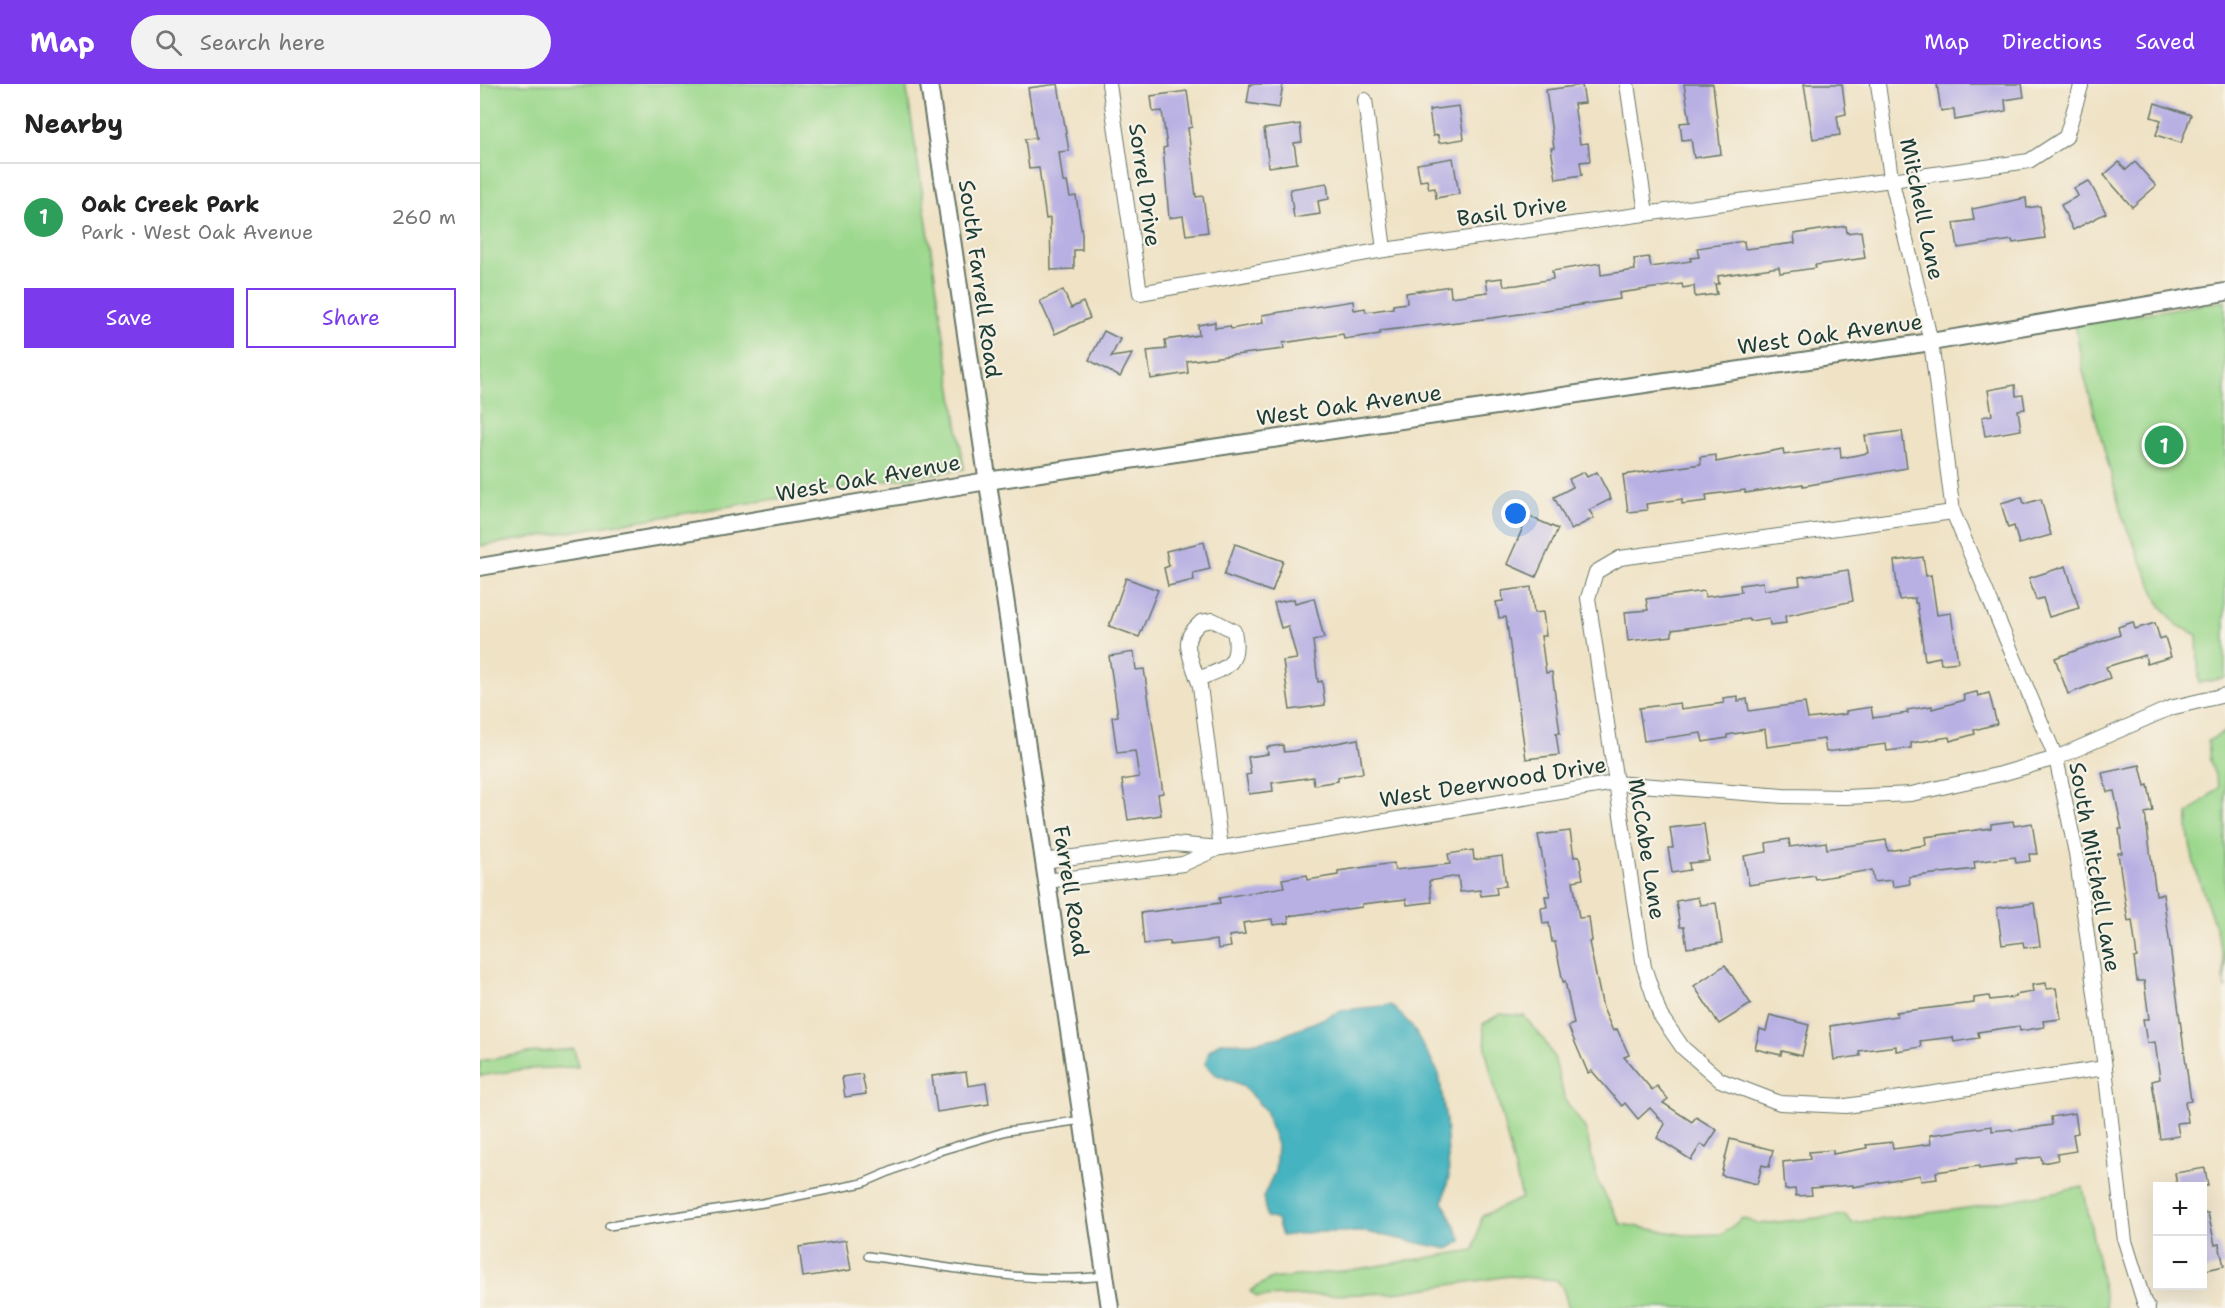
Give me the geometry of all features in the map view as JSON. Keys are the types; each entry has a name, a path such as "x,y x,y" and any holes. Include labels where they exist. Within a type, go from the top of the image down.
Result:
{"street":[{"name":"South Farrell Road","path":"929,84 987,481"},
{"name":"Sorrel Drive","path":"1109,84 1140,293"},
{"path":"1627,84 1646,213"},
{"name":"Mitchell Lane","path":"1878,84 1890,178 1930,342"},
{"name":"Basil Drive","path":"1140,293 1384,250 2028,160 2066,137 2081,86"},
{"path":"1365,100 1384,250"},
{"name":"West Oak Avenue","path":"480,567 987,481 1930,342 2225,292"},
{"name":"South Mitchell Lane","path":"1930,342 1953,512 2056,758 2076,854 2105,1068 2125,1241 2144,1302 2148,1308"},
{"name":"Farrell Road","path":"987,481 1110,1308"},
{"name":"McCabe Lane","path":"1953,512 1620,558 1596,572 1588,598 1644,967 1660,1015 1683,1048 1720,1080 1780,1103 1846,1106 2105,1068"},
{"path":"1198,679 1221,848"},
{"name":"West Deerwood Drive","path":"1047,881 1183,864 1221,848 1615,783 1784,796 1846,797 1911,794 2001,774 2056,758 2170,708 2225,695"},
{"name":"West Deerwood Drive","path":"1043,861 1173,844 1221,848"}],"lane":[{"path":"609,1226 763,1203 863,1183 936,1152 1007,1131 1082,1120"},
{"path":"868,1256 985,1274 1068,1279 1105,1276"}],"green space":[{"path":"480,84 906,84 964,469 480,546"},
{"path":"2225,301 2225,678 2199,683 2197,635 2177,625 2159,603 2123,519 2083,371 2075,324"},
{"path":"2224,732 2225,989 2221,948 2195,865 2188,831 2188,814 2219,787 2210,761 2208,741"},
{"path":"1500,1014 1524,1016 1544,1040 1554,1057 1565,1100 1585,1128 1598,1182 1621,1224 1686,1235 1723,1234 1742,1218 1758,1224 1845,1215 1852,1223 1975,1207 2083,1187 2107,1308 1569,1308 1563,1289 1557,1280 1509,1276 1394,1293 1257,1297 1250,1291 1270,1279 1352,1270 1474,1250 1482,1216 1522,1198 1487,1056 1483,1024"},
{"path":"574,1049 578,1067 526,1069 480,1076 480,1061 527,1053"}],"water":[{"path":"1391,1005 1412,1026 1439,1074 1446,1120 1449,1176 1443,1202 1462,1241 1448,1249 1366,1232 1314,1232 1282,1236 1277,1220 1267,1217 1263,1197 1275,1171 1277,1145 1265,1110 1242,1085 1215,1074 1205,1064 1209,1051 1220,1042 1250,1043 1280,1037 1343,1010"}],"building":[{"path":"1058,84 1069,151 1059,152 1063,182 1067,182 1070,197 1076,196 1082,250 1074,250 1074,269 1051,270 1050,218 1046,219 1039,168 1029,169 1025,139 1036,138 1028,88"},
{"path":"1250,84 1283,84 1279,108 1247,103"},
{"path":"1684,84 1713,84 1721,154 1694,158 1691,139 1682,140 1680,123 1690,122"},
{"path":"1804,84 1842,84 1846,114 1837,116 1840,135 1813,139"},
{"path":"1937,84 2022,84 2024,97 2005,100 2006,111 1955,120 1954,109 1941,111"},
{"path":"1582,85 1585,103 1574,104 1580,144 1588,143 1590,161 1580,162 1582,175 1556,179 1546,90"},
{"path":"1187,91 1192,127 1188,128 1196,197 1203,196 1208,232 1186,235 1183,216 1169,218 1163,148 1167,147 1162,111 1153,112 1151,96"},
{"path":"2155,103 2191,115 2181,143 2156,135 2161,120 2151,117"},
{"path":"1459,106 1464,139 1439,143 1438,135 1433,136 1429,110"},
{"path":"1300,124 1302,142 1294,143 1297,163 1269,167 1264,129"},
{"path":"1453,158 1459,194 1436,198 1435,188 1429,189 1427,180 1420,181 1417,164"},
{"path":"2119,162 2126,170 2135,162 2156,186 2132,207 2104,175"},
{"path":"2089,181 2106,213 2073,230 2061,205 2078,196 2074,188"},
{"path":"1327,183 1329,199 1318,201 1320,214 1294,218 1290,189"},
{"path":"2026,198 2027,208 2040,206 2045,238 1958,248 1954,223 1974,220 1972,209"},
{"path":"1846,226 1847,233 1861,231 1865,258 1780,273 1779,267 1718,276 1719,284 1715,284 1717,294 1695,297 1694,286 1683,288 1682,284 1619,293 1620,299 1492,318 1380,331 1380,334 1344,339 1343,334 1283,343 1284,349 1187,361 1188,373 1151,379 1147,351 1166,349 1165,340 1199,335 1198,325 1215,322 1215,328 1230,326 1231,329 1263,323 1262,315 1353,301 1354,310 1365,308 1366,312 1393,308 1393,305 1407,303 1406,293 1450,286 1451,297 1488,292 1486,280 1502,278 1504,286 1517,285 1553,279 1552,271 1600,263 1601,275 1635,270 1634,259 1649,257 1651,267 1691,261 1690,258 1699,257 1697,248 1744,241 1745,249 1795,243 1794,234"},
{"path":"1063,290 1071,308 1083,302 1090,318 1055,334 1040,301"},
{"path":"1104,331 1120,339 1111,357 1132,354 1120,377 1089,360"},
{"path":"2015,385 2016,396 2023,395 2025,409 2018,410 2021,430 1985,436 1982,417 1992,415 1988,390"},
{"path":"1902,431 1907,468 1803,486 1803,484 1745,493 1745,490 1706,495 1707,501 1682,504 1682,499 1646,504 1647,510 1628,512 1623,475 1701,464 1700,457 1716,455 1716,462 1783,449 1784,455 1840,447 1841,458 1868,453 1865,436"},
{"path":"1584,472 1587,477 1597,472 1611,499 1589,510 1594,518 1571,530 1554,497 1573,487 1569,479"},
{"path":"2022,497 2024,504 2041,499 2051,535 2019,544 2014,526 2008,528 2001,503"},
{"path":"1528,516 1558,529 1536,577 1507,564"},
{"path":"1204,542 1210,569 1193,573 1194,580 1168,586 1164,568 1169,566 1166,551"},
{"path":"1235,544 1283,561 1272,592 1224,575"},
{"path":"1923,557 1926,576 1931,575 1937,615 1951,613 1958,662 1941,664 1940,657 1925,660 1915,598 1899,600 1894,561"},
{"path":"2066,566 2079,608 2049,617 2043,598 2036,600 2029,578"},
{"path":"1848,570 1853,601 1785,616 1786,623 1770,625 1769,618 1750,621 1749,619 1672,630 1672,636 1628,641 1625,612 1648,610 1646,599 1704,591 1705,597 1741,592 1740,585 1763,582 1764,590 1800,585 1799,577"},
{"path":"1126,578 1158,590 1139,637 1109,626"},
{"path":"1531,587 1534,613 1543,612 1546,636 1541,636 1546,673 1552,672 1560,733 1556,733 1559,755 1526,759 1506,617 1499,618 1496,602 1503,601 1502,591"},
{"path":"1314,598 1324,638 1313,641 1318,682 1322,681 1325,705 1290,710 1283,661 1297,659 1288,626 1281,628 1274,603 1294,599 1295,603"},
{"path":"2133,622 2135,629 2155,623 2160,639 2165,637 2171,657 2147,664 2145,655 2106,667 2110,678 2068,694 2055,658 2120,635 2118,627"},
{"path":"1134,652 1136,670 1144,669 1163,793 1158,794 1161,815 1128,820 1122,780 1139,777 1135,751 1117,753 1112,717 1118,716 1109,656"},
{"path":"1977,692 1978,696 1989,693 1997,724 1974,730 1975,734 1950,741 1949,737 1911,743 1911,748 1887,751 1886,744 1826,752 1824,739 1767,747 1765,729 1727,735 1727,738 1703,742 1701,733 1644,741 1639,708 1680,703 1681,709 1724,703 1723,698 1738,696 1738,701 1747,699 1749,711 1805,703 1808,719 1846,714 1846,711 1871,707 1873,718 1908,713 1907,710 1932,706 1932,709 1965,700 1963,695"},
{"path":"1358,739 1363,773 1338,777 1338,781 1314,785 1313,777 1272,783 1273,791 1249,794 1246,775 1251,774 1248,757 1268,754 1267,747 1283,745 1284,752"},
{"path":"2140,765 2145,786 2148,785 2153,811 2145,813 2156,895 2163,894 2191,1101 2185,1102 2188,1122 2177,1123 2179,1136 2160,1139 2152,1081 2160,1079 2155,1042 2147,1043 2143,1019 2149,1019 2144,981 2137,981 2134,958 2137,957 2132,920 2128,921 2118,853 2122,853 2119,829 2122,829 2114,791 2107,792 2102,773"},
{"path":"2013,821 2014,826 2032,823 2037,854 2029,854 2030,861 2016,863 2015,857 1974,862 1975,869 1909,877 1910,884 1893,887 1892,880 1874,882 1872,870 1815,879 1814,875 1749,885 1744,856 1767,852 1766,843 1789,839 1790,847 1826,842 1827,849 1886,840 1888,851 1926,845 1925,837 1991,828 1991,824"},
{"path":"1704,824 1709,861 1689,863 1690,870 1672,873 1668,848 1673,848 1670,828"},
{"path":"1570,831 1574,857 1579,856 1583,879 1573,881 1579,918 1589,917 1592,941 1589,942 1603,1008 1613,1031 1617,1029 1629,1055 1624,1057 1652,1090 1657,1086 1668,1099 1663,1103 1692,1122 1696,1117 1717,1130 1706,1147 1701,1144 1691,1160 1657,1138 1665,1124 1650,1108 1638,1119 1625,1103 1622,1106 1592,1071 1588,1073 1568,1026 1574,1024 1565,981 1563,982 1549,923 1543,924 1541,908 1547,907 1545,896 1550,896 1538,835"},
{"path":"1473,850 1474,860 1502,856 1506,886 1496,887 1497,894 1481,896 1480,890 1460,892 1458,876 1429,881 1432,902 1407,905 1406,899 1288,916 1289,923 1273,925 1272,919 1243,923 1245,934 1229,936 1231,947 1218,949 1217,940 1170,945 1170,941 1144,944 1141,913 1220,903 1219,898 1284,887 1282,879 1307,875 1308,880 1338,875 1338,871 1394,863 1395,870 1450,864 1448,854"},
{"path":"1698,897 1700,905 1716,903 1722,943 1687,948 1684,927 1680,927 1676,901"},
{"path":"2034,903 2040,946 2024,948 2023,942 2002,945 1997,908"},
{"path":"1725,965 1751,1004 1719,1024 1694,986"},
{"path":"2046,983 2047,989 2056,988 2061,1019 2043,1021 2044,1027 2020,1031 2019,1026 1978,1032 1979,1038 1954,1042 1953,1037 1920,1041 1921,1047 1896,1051 1896,1046 1859,1051 1860,1056 1834,1060 1830,1026 1897,1016 1896,1012 1974,1003 1974,998 1989,996 1990,1000 2015,997 2015,995 2033,992 2032,985"},
{"path":"1770,1015 1809,1025 1802,1056 1782,1051 1781,1055 1755,1049 1760,1029 1766,1031"},
{"path":"966,1072 968,1086 986,1083 989,1104 937,1112 932,1076"},
{"path":"862,1074 866,1094 845,1097 842,1077"},
{"path":"2075,1113 2078,1133 2073,1134 2076,1151 2057,1154 2058,1160 2042,1163 2041,1157 2016,1160 2016,1164 1936,1172 1937,1179 1921,1181 1920,1175 1853,1187 1853,1185 1811,1188 1812,1195 1796,1196 1795,1189 1785,1190 1783,1162 1810,1159 1809,1152 1833,1150 1833,1154 1867,1148 1866,1145 1892,1142 1893,1149 1931,1144 1930,1135 1992,1126 1992,1131 2011,1129 2012,1131 2052,1125 2051,1117"},
{"path":"1730,1139 1773,1150 1769,1167 1762,1165 1757,1184 1721,1175"},
{"path":"2205,1168 2208,1186 2207,1182 2176,1182 2175,1173"},
{"path":"2207,1213 2215,1245 2219,1244 2224,1266 2207,1270 2207,1236"},
{"path":"846,1240 851,1270 803,1277 799,1247"}],"place":[{"name":"Oak Creek Park","path":"2164,445"}]}
